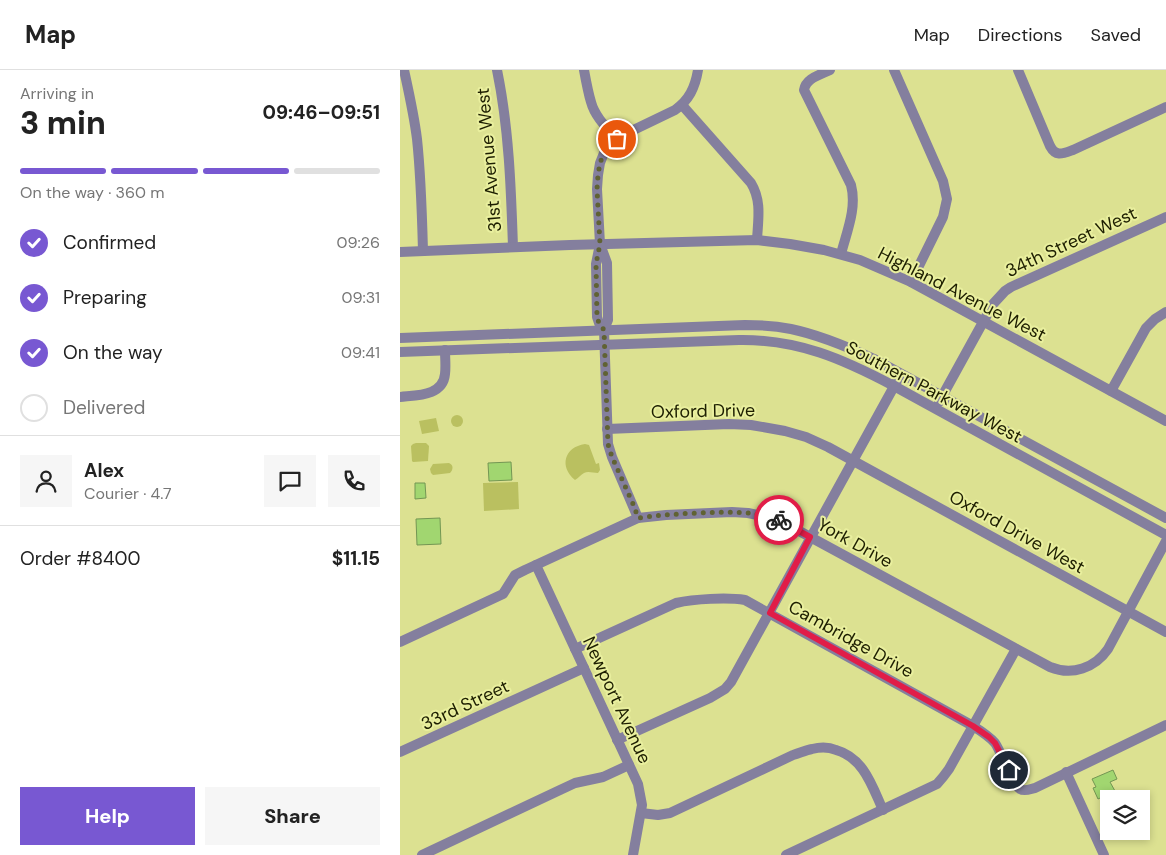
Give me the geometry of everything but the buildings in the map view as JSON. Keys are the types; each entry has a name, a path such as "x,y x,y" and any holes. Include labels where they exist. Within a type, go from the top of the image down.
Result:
{"street":[{"path":"404,70 413,109 417,138 423,251"},
{"name":"31st Avenue West","path":"497,70 505,118 509,160 513,247"},
{"path":"584,70 594,111 617,139"},
{"path":"638,518 608,444 604,330 597,317 596,264 600,244 598,175 604,153 617,139 675,110 688,99 696,83 698,70"},
{"path":"830,70 808,81 804,90 852,190 852,210 840,254"},
{"path":"894,70 943,181 947,199 943,217 911,282"},
{"path":"1020,70 1053,152 1063,153 1072,150 1166,107"},
{"path":"682,105 751,183 755,190 758,201 757,240"},
{"name":"34th Street West","path":"935,408 998,298 1005,291 1166,217"},
{"name":"Highland Avenue West","path":"400,252 757,240 798,245 840,254 880,268 911,282 1166,421"},
{"path":"1111,391 1146,328 1166,312"},
{"name":"Southern Parkway West","path":"400,338 745,325 793,329 845,345 874,359 1166,518"},
{"name":"Southern Parkway West","path":"400,352 749,340 781,342 814,350 856,366 1166,535"},
{"path":"400,397 426,394 438,388 445,376 445,350"},
{"path":"617,740 710,698 725,689 737,672 770,613 901,374"},
{"name":"Oxford Drive","path":"607,429 729,424 764,426 806,437 853,461"},
{"name":"Oxford Drive West","path":"853,461 1166,632"},
{"name":"York Drive","path":"400,642 503,594 515,575 638,518 666,514 732,512 777,519 1055,669 1067,671 1082,669 1102,657 1128,611"},
{"path":"1128,611 1166,541"},
{"name":"Newport Avenue","path":"536,565 639,790 642,805 633,855"},
{"name":"Cambridge Drive","path":"575,649 684,601 745,600 973,726 989,737 995,743 1018,788 1023,790 1035,788 1066,772"},
{"path":"786,855 937,784 949,769 1016,649"},
{"name":"33rd Street","path":"400,752 584,668"},
{"path":"1104,855 1066,772 1166,725"},
{"path":"641,813 658,815 670,813 794,755 822,748 832,748 841,751 859,763 866,772 883,810"},
{"path":"422,855 575,783 603,777 629,765"}],"green space":[{"path":"457,415 463,421 457,427 451,421"},
{"path":"436,418 439,431 422,434 419,421"},
{"path":"416,443 426,443 429,446 428,461 412,461 411,446"},
{"path":"585,444 589,445 596,464 599,463 600,470 598,473 584,473 575,480 567,469 566,458 572,449"},
{"path":"449,463 452,465 450,473 433,475 431,473 430,469 433,464"},
{"path":"518,482 519,509 484,511 483,483"}],"way so far":[{"path":"617,139 604,153 600,163 597,189 600,244 596,257 597,317 604,330 607,438 612,457 638,518 666,514 732,512 748,513 779,520"}],"route":[{"path":"779,520 810,537 770,613 973,726 995,743 1009,770"}]}
